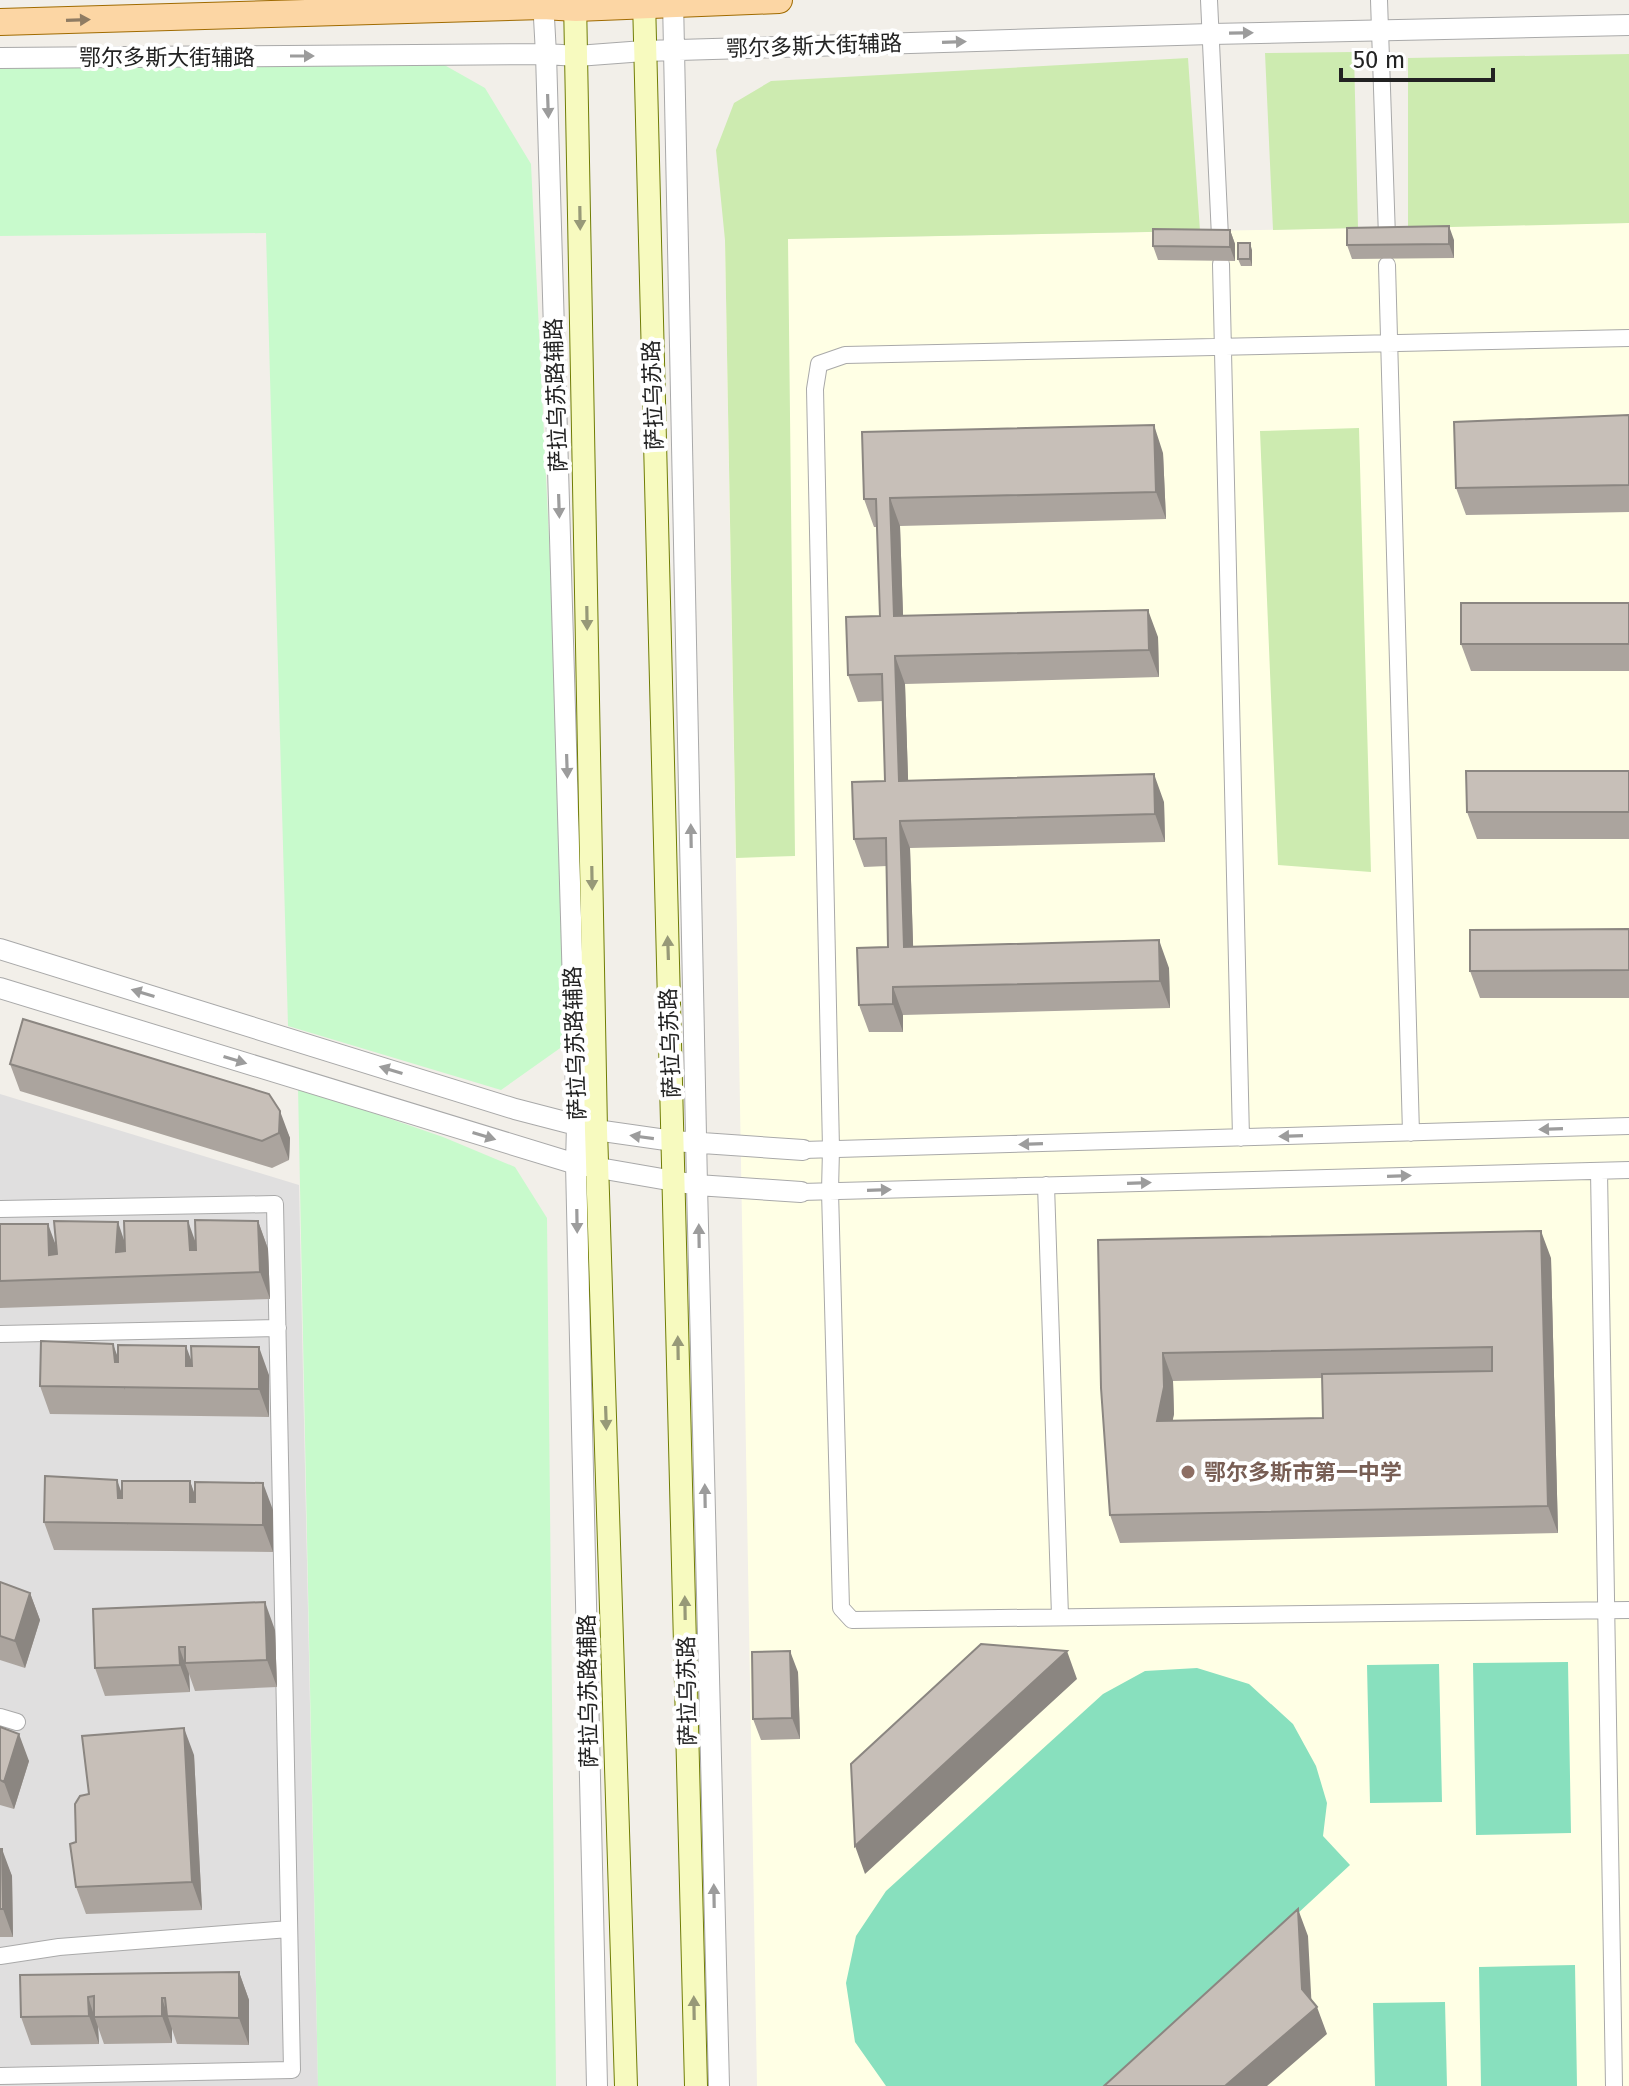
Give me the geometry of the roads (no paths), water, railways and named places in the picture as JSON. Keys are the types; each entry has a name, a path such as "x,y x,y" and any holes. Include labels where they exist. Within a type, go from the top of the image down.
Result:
{"main road":[{"path":"0,22 543,3 779,0"},
{"name":"萨拉乌苏路","path":"644,3 696,2086"},
{"path":"575,4 587,1167 626,2086"}],"street":[{"path":"1209,0 1220,237"},
{"path":"1379,0 1387,237"},
{"path":"674,2 697,1185 719,2086"},
{"name":"萨拉乌苏路辅路","path":"543,3 587,1128"},
{"name":"鄂尔多斯大街辅路","path":"0,58 577,56 644,51 1211,34 1629,25"},
{"path":"1221,264 1241,1138"},
{"path":"1387,265 1411,1133"},
{"path":"1629,338 845,355 819,364 815,389 841,1608 852,1620 1629,1610"},
{"path":"0,949 515,1109 587,1128 697,1144 803,1150 1629,1126"},
{"path":"0,988 587,1167 697,1185 801,1192 1629,1170"},
{"name":"萨拉乌苏路辅路","path":"587,1167 597,2086"},
{"path":"1599,1171 1614,2086"},
{"path":"1046,1185 1060,1616"},
{"path":"0,1209 275,1204 292,2070 0,2076"},
{"path":"0,1334 278,1328"},
{"path":"0,1717 17,1722"},
{"path":"0,1956 59,1947 289,1929"}],"place":[{"name":"鄂尔多斯市第一中学","path":"1188,1472"}]}
